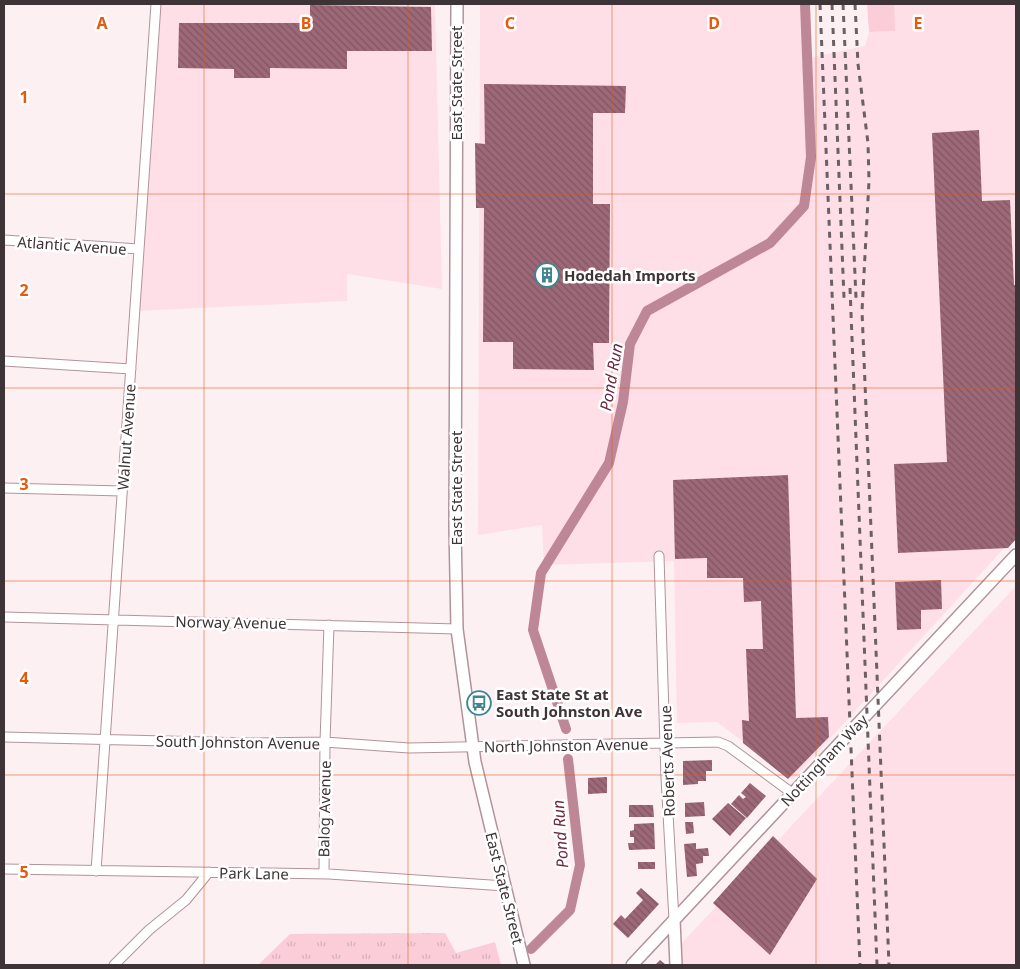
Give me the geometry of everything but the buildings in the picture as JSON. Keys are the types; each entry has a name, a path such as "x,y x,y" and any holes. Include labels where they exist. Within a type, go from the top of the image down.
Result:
{"street":[{"name":"Walnut Avenue","path":"96,871 156,4"},
{"name":"East State Street","path":"456,4 455,527 457,629 472,748 524,965"},
{"name":"Atlantic Avenue","path":"4,240 139,249"},
{"path":"4,361 130,369"},
{"path":"4,488 122,491"},
{"name":"Nottingham Way","path":"632,965 1016,555"},
{"name":"Roberts Avenue","path":"659,556 665,743 676,965"},
{"name":"Norway Avenue","path":"4,617 457,629"},
{"name":"Balog Avenue","path":"324,874 325,742 329,625"},
{"name":"South Johnston Avenue","path":"4,737 247,744 325,742 409,748 472,748"},
{"name":"North Johnston Avenue","path":"472,748 718,742 728,746 792,793"},
{"name":"Park Lane","path":"4,869 324,874 505,886"},
{"path":"114,965 151,929 186,900 209,872"}],"shaded area":[{"path":"157,4 435,4 442,289 347,274 347,301 137,311"},
{"path":"480,4 808,4 808,58 865,46 869,32 894,31 894,4 1016,4 1016,535 793,779 717,722 677,723 674,561 544,565 542,525 478,535"},
{"path":"1016,586 1016,965 679,965 678,947"}],"green space":[{"path":"867,4 894,4 895,31 869,32"},
{"path":"445,933 456,953 495,942 501,965 258,965 290,934"}],"waterway":[{"name":"Pond Run","path":"566,729 533,630 541,573 609,463 623,402 630,344 647,311 770,243 804,206 811,157 805,4"},
{"name":"Pond Run","path":"531,949 570,910 580,865 568,759"}],"railway":[{"path":"820,4 860,965"},
{"path":"832,4 844,298"},
{"path":"843,4 856,298"},
{"path":"855,4 858,64 868,143 869,181 862,311 889,965"},
{"path":"850,288 877,965"}],"place":[{"name":"Hodedah Imports","path":"547,275"},
{"name":"East State St at South Johnston Ave","path":"479,703"}]}
